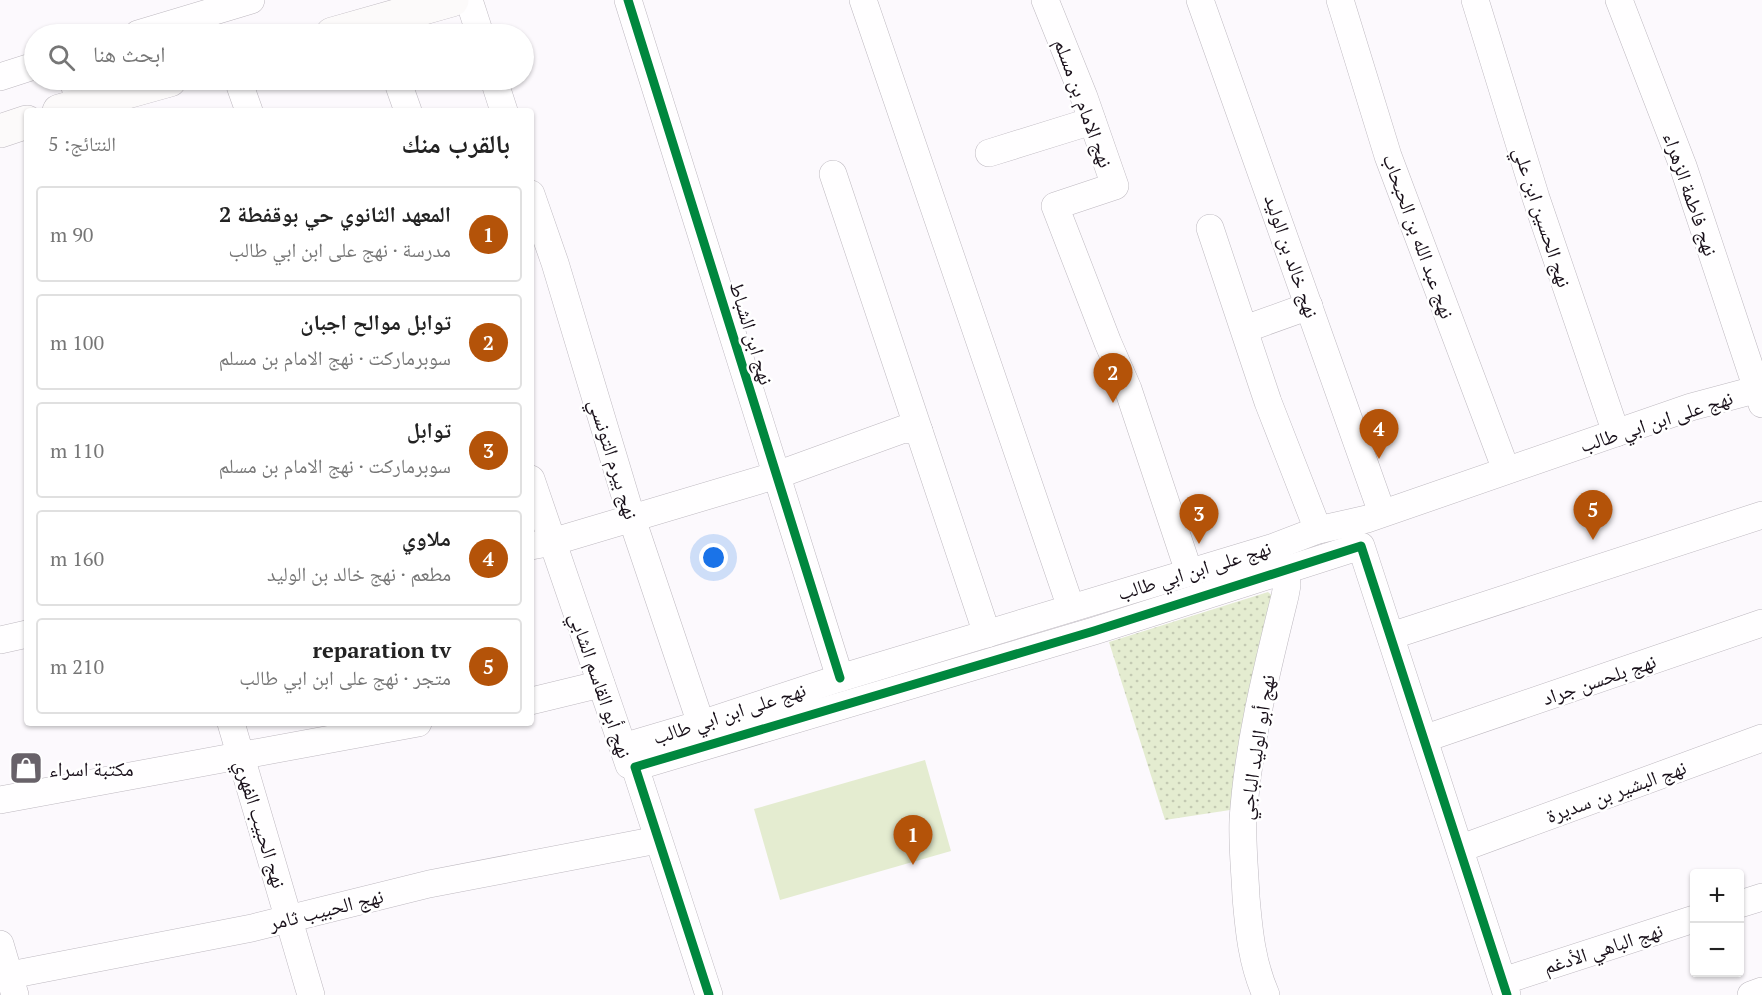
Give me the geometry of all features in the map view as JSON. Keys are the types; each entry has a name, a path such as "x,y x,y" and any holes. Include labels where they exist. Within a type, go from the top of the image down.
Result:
{"main road":[{"path":"389,24 452,0"},
{"path":"74,101 124,90"},
{"path":"0,131 24,123"}],"street":[{"path":"171,24 251,0"},
{"path":"469,0 477,24"},
{"name":"نهج ابن الشباط","path":"628,0 840,678"},
{"path":"863,0 1071,608"},
{"name":"نهج الامام بن مسلم","path":"1045,0 1084,97 1114,186 1055,206 1128,389 1161,482 1189,572"},
{"name":"نهج خالد بن الوليد","path":"1200,0 1309,306 1375,516 1403,632 1470,845 1512,989"},
{"name":"نهج عبد الله بن الحبحاب","path":"1340,0 1388,156 1506,470"},
{"name":"نهج الحسين ابن علي","path":"1475,0 1536,198 1616,433"},
{"name":"نهج فاطمة الزهراء","path":"1619,0 1683,166 1760,394"},
{"path":"0,77 24,69"},
{"path":"242,90 248,108"},
{"path":"401,90 407,108"},
{"path":"497,90 503,108"},
{"path":"989,153 1092,121"},
{"path":"833,174 987,634"},
{"name":"نهج بيرم التونسي","path":"534,203 555,263 632,519 701,724"},
{"path":"1210,228 1268,402 1318,530"},
{"path":"1245,329 1309,306"},
{"name":"نهج على ابن ابي طالب","path":"623,747 840,678 1271,548 1318,530 1375,516 1691,407 1760,394"},
{"path":"542,544 777,475 904,429 920,431"},
{"name":"نهج أبو القاسم الشابي","path":"534,497 542,544 601,684 623,747 700,995"},
{"path":"1403,632 1762,515"},
{"path":"709,995 635,767 1094,631 1361,546 1512,989"},
{"name":"نهج أبو الوليد الباجي","path":"1266,995 1250,946 1243,821 1264,682 1286,596 1285,569"},
{"name":"نهج بلحسن جراد","path":"1436,735 1762,623"},
{"path":"0,640 24,635"},
{"path":"534,700 601,684"},
{"name":"نهج الحبيب الفهري","path":"232,726 311,995"},
{"path":"0,800 402,726"},
{"name":"نهج البشير بن سديرة","path":"1470,845 1762,738"},
{"name":"نهج الحبيب ثامر","path":"8,982 290,919 429,884 652,841"},
{"path":"1744,903 1762,897"},
{"name":"نهج الباهي الأدغم","path":"1512,989 1690,921"},
{"path":"0,944 8,982"},
{"path":"1751,995 1762,991"}],"green space":[{"path":"1268,592 1276,599 1230,810 1165,820 1109,642"},
{"path":"925,760 951,851 780,900 754,809"}],"cycle path":[{"path":"628,0 840,678"},
{"path":"709,995 635,767 1094,631 1361,546 1507,995"}],"place":[{"name":"توابل موالح اجبان","path":"1113,403"},
{"name":"ملاوي","path":"1379,459"},
{"name":"reparation tv","path":"1593,540"},
{"name":"توابل","path":"1199,544"},
{"name":"مكتبة اسراء","path":"26,768"},
{"name":"المعهد الثانوي حي بوقفطة 2","path":"913,865"}]}
